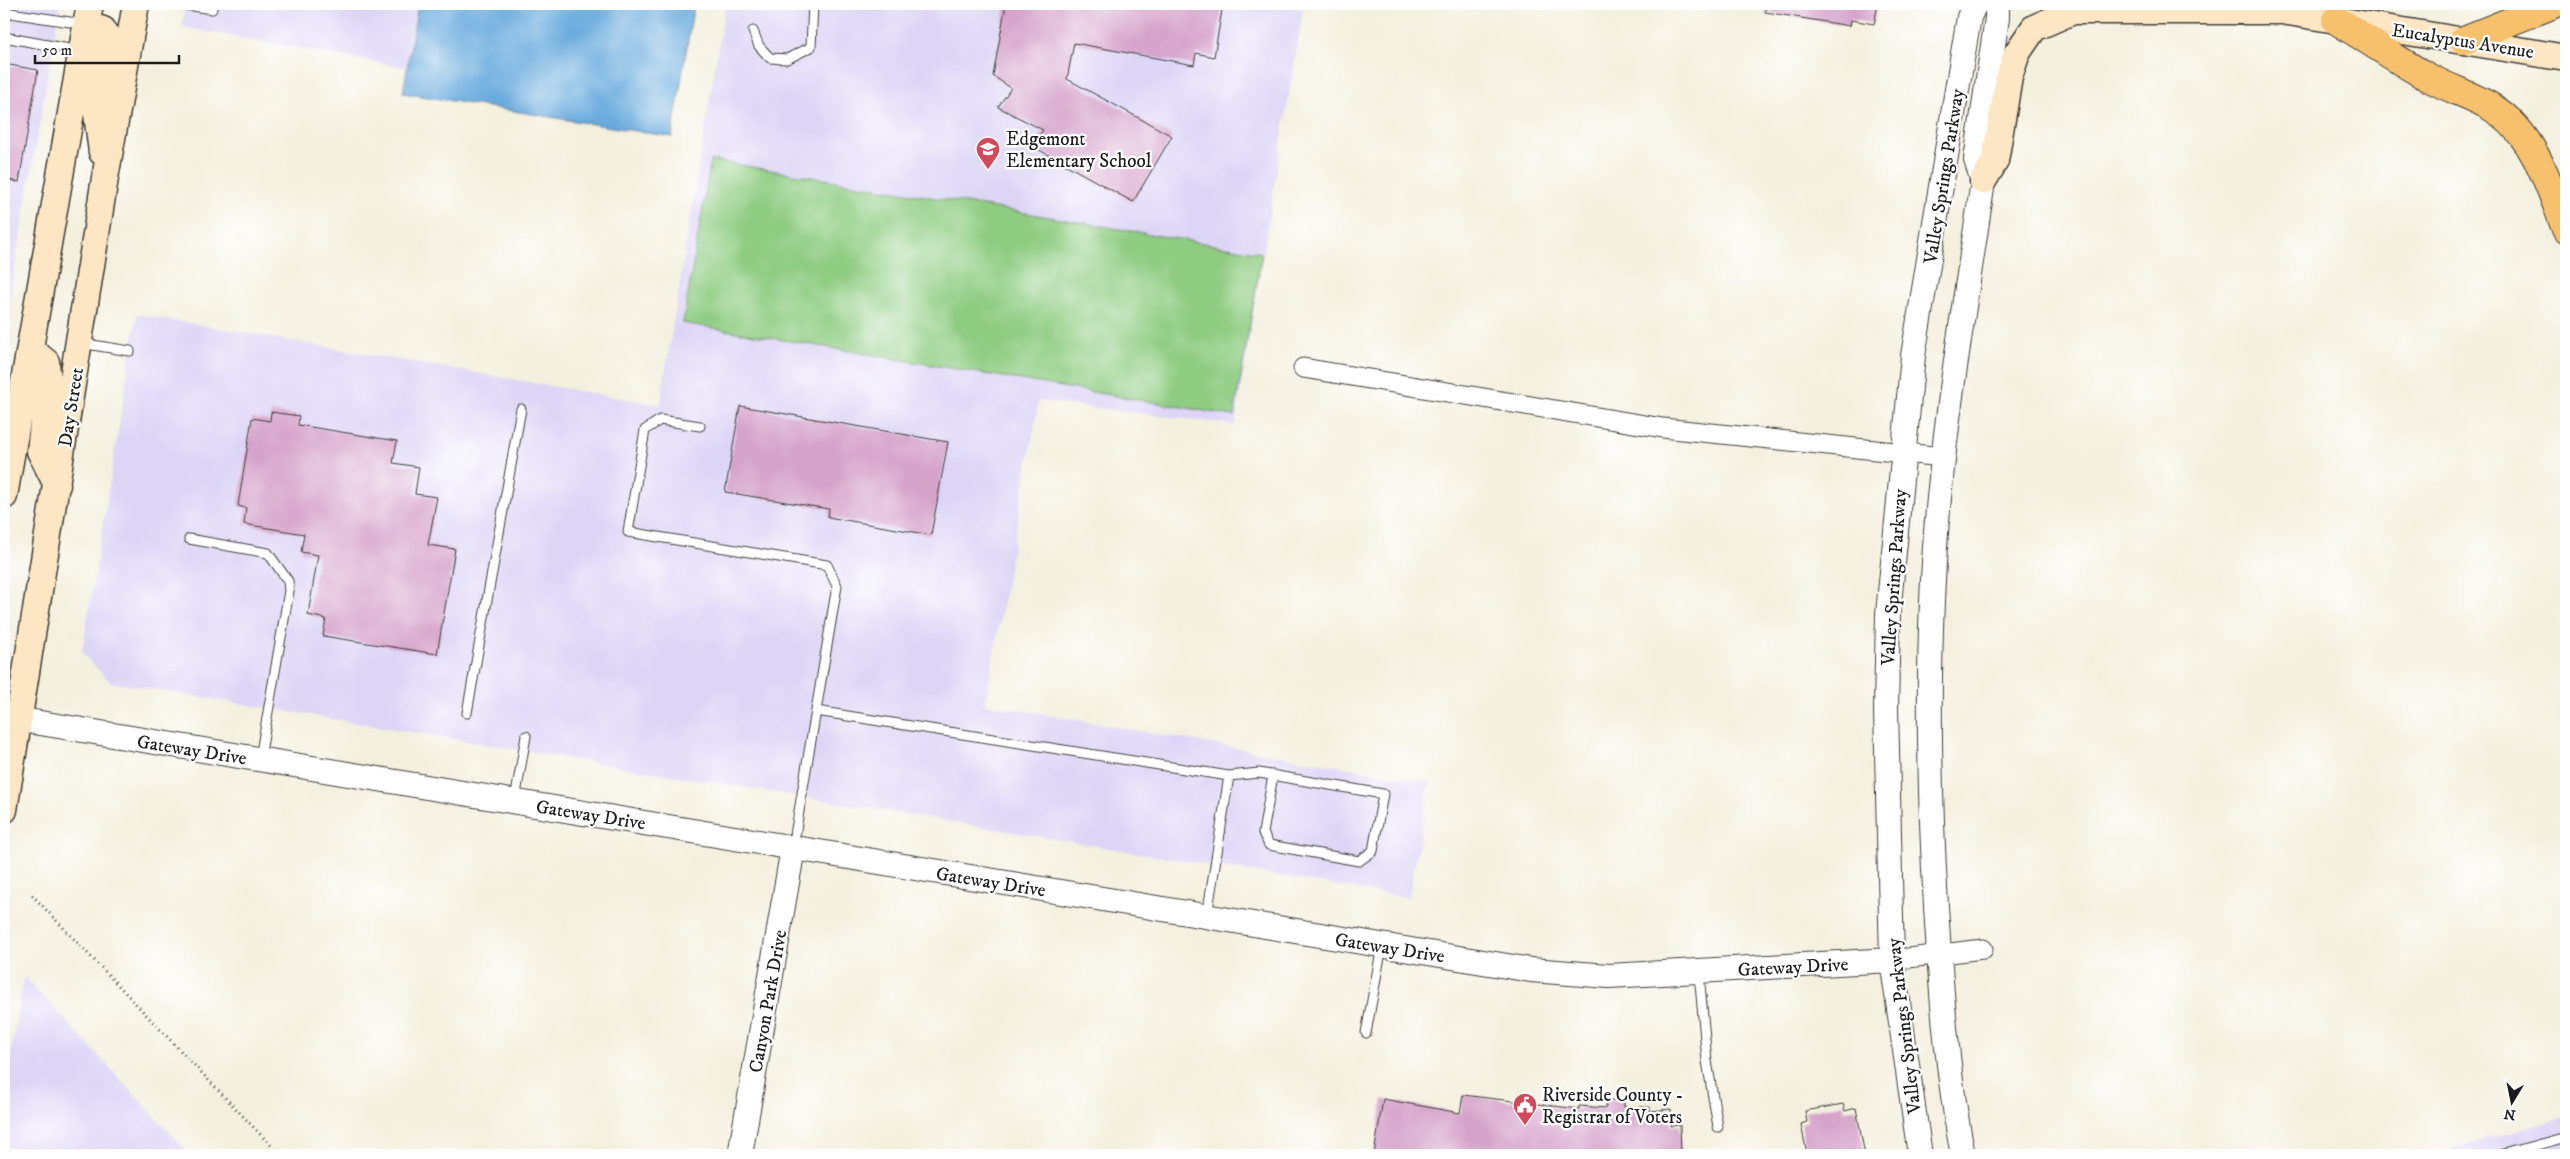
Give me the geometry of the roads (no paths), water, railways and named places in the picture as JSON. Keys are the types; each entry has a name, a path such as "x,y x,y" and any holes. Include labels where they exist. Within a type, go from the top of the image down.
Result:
{"highway":[{"path":"2464,40 2554,4"},
{"path":"2336,20 2425,76 2487,103 2506,119 2524,138 2541,164 2566,229"}],"main road":[{"name":"Day Street","path":"4,810 11,719 57,485 105,178 136,4"},
{"name":"Eucalyptus Avenue","path":"2241,4 2566,58"},
{"path":"1983,181 1995,162 2009,77 2017,53 2034,28 2045,21 2073,11 2281,11"},
{"path":"88,14 107,36 97,114 105,178"},
{"path":"4,496 31,350 88,14"},
{"path":"31,350 46,362 48,382 40,451 57,485"}],"street":[{"name":"Valley Springs Parkway","path":"1920,1155 1892,960 1886,709 1888,614 1902,453 1916,337 1969,16 1975,4"},
{"name":"Valley Springs Parkway","path":"1964,1155 1942,1001 1931,818 1928,710 1931,607 1943,458 1983,181 1976,160 1997,18 1997,4"},
{"path":"1303,368 1663,428 1943,458"},
{"name":"Gateway Drive","path":"11,719 1531,970 1609,976 1699,972 1892,960 1983,949"},
{"name":"Canyon Park Drive","path":"740,1155 793,848"}],"lane":[{"path":"180,4 212,9"},
{"path":"753,31 759,46 770,58 787,59 811,47 813,4"},
{"path":"4,12 88,14"},
{"path":"4,38 81,51"},
{"path":"80,343 130,351"},
{"path":"468,712 521,409"},
{"path":"700,426 660,420 645,430 628,532 827,565 837,586 793,848"},
{"path":"189,539 268,553 288,581 289,591 260,760"},
{"path":"816,711 1229,776 1259,773 1273,775 1383,794 1373,851 1359,861 1269,846 1263,833 1273,775"},
{"path":"515,802 526,736"},
{"path":"1207,916 1229,776"},
{"path":"1366,1033 1382,946"},
{"path":"1699,972 1707,1061 1718,1127"},
{"path":"2501,1155 2566,1137"}],"water":[{"path":"418,4 694,4 672,137 403,93"}],"place":[{"name":"Edgemont Elementary School","path":"988,170"},
{"name":"Riverside County - Registrar of Voters","path":"1525,1126"}]}
